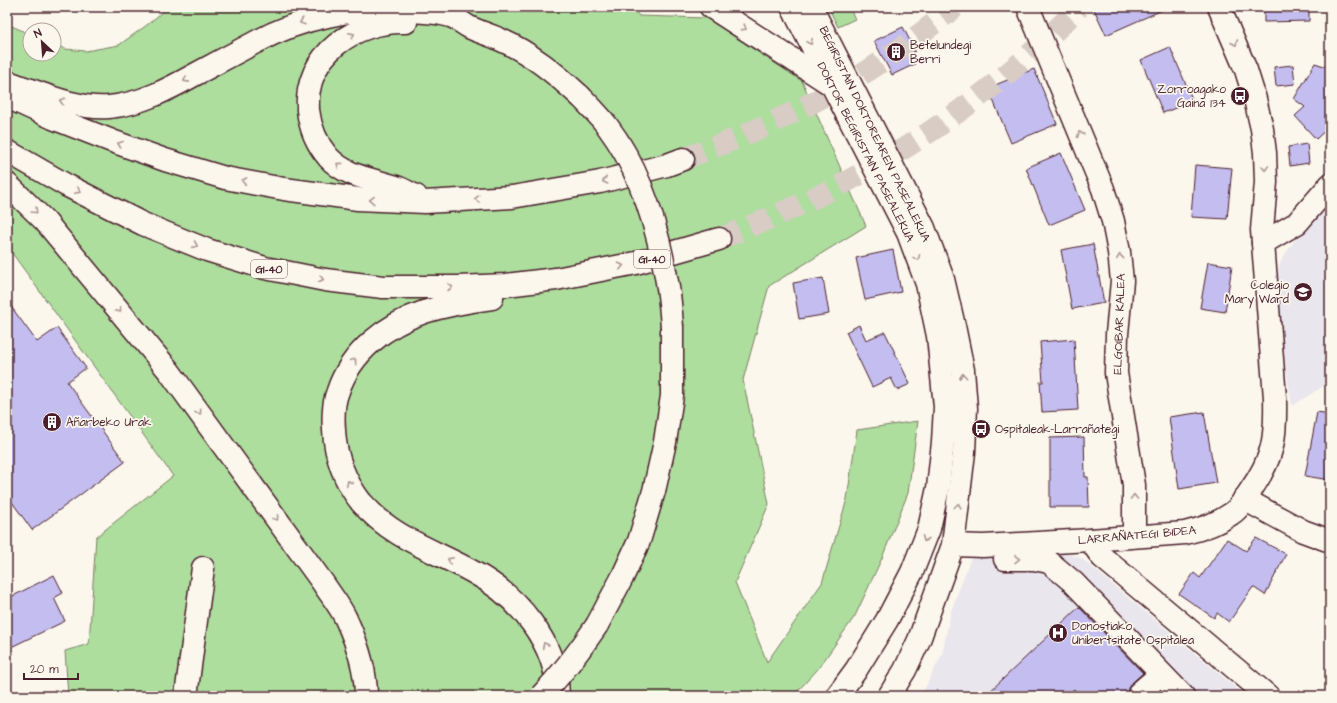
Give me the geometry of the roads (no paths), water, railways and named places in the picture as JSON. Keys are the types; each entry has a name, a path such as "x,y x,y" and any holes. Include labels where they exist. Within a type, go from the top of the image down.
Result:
{"main road":[{"path":"711,7 832,85"},
{"name":"DOKTOR BEGIRISTAIN PASEALEKUA","path":"792,7 908,233 927,284 940,348"},
{"name":"BEGIRISTAIN DOKTOREAREN PASEALEKUA","path":"812,7 924,228 943,279 963,370 966,408 964,452 953,545 920,649 889,696"},
{"name":"ELGOIBAR KALEA","path":"1028,7 1103,189 1113,220 1119,252 1122,282 1117,334 1116,373 1134,485 1134,536"},
{"name":"LARRAÑATEGI BIDEA","path":"953,545 983,546 1090,540 1186,533 1200,530 1232,514 1261,475 1269,458 1276,423 1262,230 1266,182 1265,153 1262,129 1255,99 1246,70 1220,7"},
{"path":"7,82 62,101 90,107 109,107 126,104 147,99 168,90 272,34 309,20 329,14 367,10 396,10 426,12 452,16 469,27 502,40 526,53 548,69 580,96 598,114 617,141 636,176 648,205 659,243 667,282 672,327 672,396 665,442 654,491 639,541 622,578 597,625 562,672 541,696"},
{"path":"425,202 400,188 355,175 341,167 329,157 320,146 313,133 309,117 309,88 322,59 333,47 345,38 365,29 395,22 424,23 449,28 469,27"},
{"path":"7,97 53,118 112,141 165,160 225,178 284,189 358,199 425,202 512,197 600,182 668,165 683,159"},
{"name":"GI-40","path":"7,151 66,185 143,224 207,250 265,268 325,280 383,287 458,287 506,285 556,279 636,263 719,239"},
{"path":"7,184 45,221 169,371 323,582 345,618 359,652 366,687 366,696"},
{"path":"1263,242 1297,223 1330,184"},
{"path":"556,279 528,292 464,302 423,313 402,322 379,335 357,356 346,373 338,391 334,407 334,438 337,455 351,489 372,514 388,528 411,542 474,572 509,597 525,613 549,653 555,675 558,696"},
{"name":"BEGIRISTAIN DOKTOREAREN PASEALEKUA","path":"940,348 945,407 943,442 943,528 953,545"},
{"name":"BEGIRISTAIN DOKTOREAREN PASEALEKUA","path":"836,696 856,670 875,640 912,572 929,529 938,488 943,442"},
{"path":"1244,499 1303,531 1330,541"},
{"path":"1090,540 1102,557 1268,696"},
{"path":"953,545 982,558 1034,559 1049,562 1073,582 1183,696"},
{"name":"BEGIRISTAIN DOKTOREAREN PASEALEKUA","path":"912,572 924,562 953,545"},
{"path":"186,696 203,568"},
{"name":"BEGIRISTAIN DOKTOREAREN PASEALEKUA","path":"897,601 912,590 920,588 925,593 926,601 918,624 920,649"},
{"path":"900,696 908,684 920,649"},
{"path":"1140,692 1161,674"}],"tunnel":[{"path":"683,159 764,126 843,86 887,58 955,7"},
{"path":"719,239 814,198 886,159 921,137 955,114 1020,63 1079,7"}],"place":[{"name":"Betelundegi Berri","path":"896,52"},
{"name":"Zorroagako Gaina 134","path":"1240,96"},
{"name":"Colegio Mary Ward","path":"1303,292"},
{"name":"Añarbeko Urak","path":"52,422"},
{"name":"Ospitaleak-Larrañategi","path":"981,429"},
{"name":"Donostiako Unibertsitate Ospitalea","path":"1058,633"}]}
